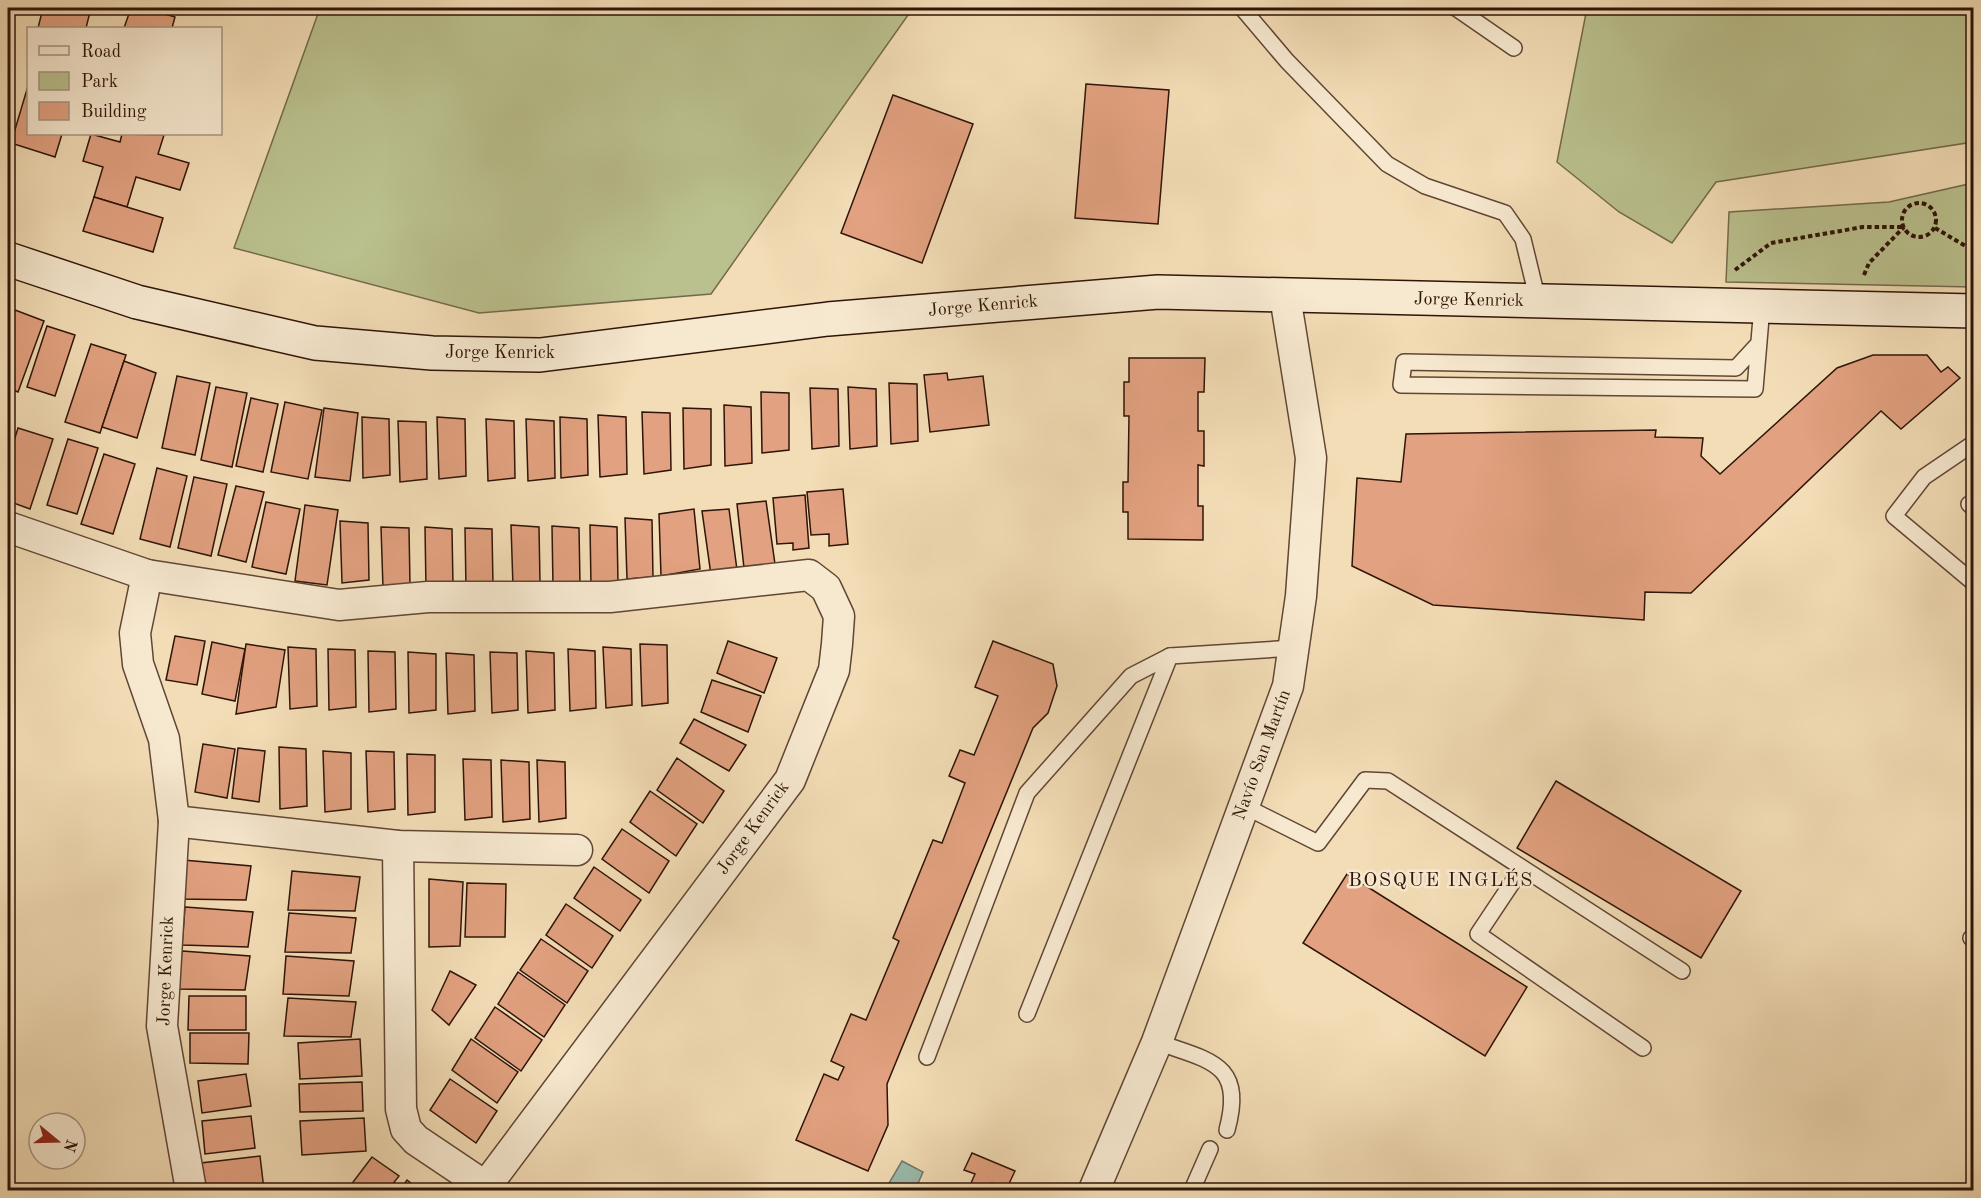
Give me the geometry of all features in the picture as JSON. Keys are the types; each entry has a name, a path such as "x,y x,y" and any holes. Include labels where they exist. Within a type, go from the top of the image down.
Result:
{"main road":[{"name":"Jorge Kenrick","path":"8,259 137,302 315,343 432,353 540,356 828,319 1158,292 1974,311"}],"street":[{"name":"Navío San Martín","path":"1094,1191 1157,1042 1288,686 1294,648 1311,458 1285,296"},
{"name":"Jorge Kenrick","path":"8,526 147,575 339,605 428,597 610,597 809,575 826,588 838,616 834,670 790,780 485,1189 416,1140 406,1129 401,1109 398,846"},
{"name":"Jorge Kenrick","path":"147,575 135,633 138,664 164,739 174,820 162,1026 191,1191"},
{"path":"174,820 398,846 577,850"}],"lane":[{"path":"1242,8 1287,62 1387,164 1425,186 1505,213 1523,239 1538,301"},
{"path":"1456,8 1514,48"},
{"path":"1759,343 1736,368 1404,362 1401,385 1755,389 1759,343 1762,306"},
{"path":"1974,443 1924,477 1894,516 1974,583"},
{"path":"927,1057 1027,793 1131,676 1170,656 1294,648"},
{"path":"1027,1014 1170,656"},
{"path":"1244,806 1318,843 1365,780 1388,781 1682,971"},
{"path":"1522,868 1478,934 1643,1048"},
{"path":"1157,1042 1209,1060 1229,1079 1233,1107 1227,1130"},
{"path":"1192,1191 1210,1149"}],"path":[{"path":"1923,203 1929,205 1937,216 1935,228 1924,237 1911,235 1904,227 1902,217 1907,208 1923,203"},
{"path":"1690,305 1771,243 1863,227 1904,227"},
{"path":"1848,309 1869,263 1904,227"},
{"path":"1935,228 1974,251"}],"green space":[{"path":"320,8 913,8 711,294 479,313 234,248"},
{"path":"1587,8 1973,8 1973,142 1716,182 1672,243 1619,212 1557,162"},
{"path":"1973,183 1973,287 1726,282 1729,212 1889,202"}],"shaded area":[{"path":"902,1161 923,1172 915,1190 885,1190"}],"building":[{"path":"43,8 91,8 86,27 38,27"},
{"path":"131,8 145,8 175,17 172,27 124,27"},
{"path":"1086,84 1169,90 1158,224 1075,218"},
{"path":"27,89 27,135 62,135 55,157 11,143"},
{"path":"893,95 973,124 922,263 841,233"},
{"path":"91,135 120,142 122,135 164,135 158,154 189,163 180,190 136,177 127,207 94,197 103,167 83,161"},
{"path":"94,197 163,218 153,252 83,231"},
{"path":"15,310 44,321 18,392 8,388 8,331"},
{"path":"47,326 75,335 55,396 27,387"},
{"path":"91,344 126,355 100,433 65,422"},
{"path":"1873,355 1927,355 1941,372 1948,367 1960,378 1901,429 1881,411 1691,593 1645,592 1644,620 1433,605 1352,566 1357,478 1401,482 1406,434 1656,430 1655,437 1703,438 1701,456 1720,474 1837,368"},
{"path":"1129,358 1205,358 1204,392 1198,392 1198,431 1204,431 1204,466 1198,465 1198,506 1203,506 1203,540 1128,539 1128,512 1123,512 1123,482 1128,482 1129,416 1124,416 1124,382 1129,382"},
{"path":"124,361 156,373 137,438 102,427"},
{"path":"947,373 948,380 983,376 989,425 930,432 924,375"},
{"path":"177,376 210,383 195,455 162,448"},
{"path":"889,383 917,384 918,441 891,444"},
{"path":"216,387 247,393 232,467 201,460"},
{"path":"848,387 876,389 877,446 850,449"},
{"path":"810,388 838,389 839,446 812,449"},
{"path":"761,392 789,393 789,450 762,453"},
{"path":"251,398 278,404 263,472 236,466"},
{"path":"285,402 322,410 308,479 271,472"},
{"path":"724,405 751,407 752,463 725,466"},
{"path":"324,408 358,413 350,481 315,477"},
{"path":"683,408 711,409 711,465 684,469"},
{"path":"642,412 670,413 671,470 644,474"},
{"path":"598,415 626,417 627,474 600,477"},
{"path":"362,417 389,419 390,475 363,478"},
{"path":"437,417 465,419 466,476 439,479"},
{"path":"560,417 587,419 588,475 561,478"},
{"path":"486,419 514,421 515,478 488,481"},
{"path":"526,419 554,421 555,478 528,481"},
{"path":"398,421 426,422 427,479 400,482"},
{"path":"18,428 53,439 30,509 8,501 8,460"},
{"path":"68,439 98,448 77,514 47,505"},
{"path":"104,454 135,464 113,534 81,524"},
{"path":"157,468 187,476 170,547 140,539"},
{"path":"194,477 227,484 211,556 178,548"},
{"path":"236,486 264,492 246,562 218,555"},
{"path":"843,489 848,544 829,546 829,534 811,535 807,492"},
{"path":"805,495 809,548 793,550 793,543 777,544 773,498"},
{"path":"766,501 775,564 744,568 737,504"},
{"path":"266,502 300,509 286,574 252,567"},
{"path":"305,505 338,510 327,585 295,581"},
{"path":"694,509 700,569 661,576 659,514"},
{"path":"729,509 737,570 711,575 702,511"},
{"path":"625,518 652,520 653,577 627,579"},
{"path":"340,521 368,523 369,580 342,583"},
{"path":"511,525 539,527 540,583 513,587"},
{"path":"590,525 617,527 618,583 591,586"},
{"path":"552,526 579,528 580,584 553,587"},
{"path":"381,527 409,528 410,585 383,588"},
{"path":"425,527 452,529 453,586 426,589"},
{"path":"465,528 492,529 493,586 466,589"},
{"path":"175,636 205,641 197,685 166,680"},
{"path":"728,641 777,658 764,693 717,673"},
{"path":"993,641 1053,664 1057,686 1048,713 1033,728 887,1084 888,1125 868,1171 796,1140 824,1074 838,1080 844,1067 831,1061 851,1014 866,1020 899,941 893,938 933,840 942,843 965,783 949,776 960,750 974,755 998,696 975,687"},
{"path":"212,642 245,649 235,701 202,694"},
{"path":"246,644 285,650 276,707 236,714"},
{"path":"640,644 667,645 668,703 642,706"},
{"path":"288,647 316,649 317,706 290,709"},
{"path":"603,647 631,649 632,705 606,708"},
{"path":"328,649 355,650 356,707 329,710"},
{"path":"568,649 595,651 596,708 570,711"},
{"path":"368,651 395,652 396,709 369,712"},
{"path":"526,651 554,653 555,710 528,713"},
{"path":"408,652 436,654 436,710 409,713"},
{"path":"490,652 517,653 518,710 492,713"},
{"path":"446,653 474,655 475,711 448,714"},
{"path":"712,680 761,696 748,732 701,712"},
{"path":"694,719 746,745 729,771 680,743"},
{"path":"203,744 235,749 227,798 195,792"},
{"path":"279,747 306,749 307,806 280,809"},
{"path":"238,748 265,751 259,802 232,798"},
{"path":"323,751 351,753 351,809 325,812"},
{"path":"366,751 394,752 395,809 368,812"},
{"path":"407,754 435,755 435,812 408,815"},
{"path":"677,758 724,791 703,823 657,790"},
{"path":"463,759 491,760 492,817 465,820"},
{"path":"501,760 529,762 530,819 503,822"},
{"path":"537,760 565,762 566,818 539,822"},
{"name":"BOSQUE INGLÉS","path":"1556,781 1741,891 1701,958 1517,848"},
{"path":"650,791 697,824 676,856 630,822"},
{"path":"622,829 669,861 649,893 602,859"},
{"path":"183,860 251,866 246,900 180,899"},
{"path":"594,867 641,900 620,931 574,898"},
{"path":"292,871 360,877 355,911 288,910"},
{"name":"BOSQUE INGLÉS","path":"1347,874 1527,987 1485,1056 1303,943"},
{"path":"429,879 463,882 460,946 429,947"},
{"path":"467,883 506,884 505,937 465,937"},
{"path":"566,904 613,936 592,968 546,935"},
{"path":"185,907 253,912 248,947 182,945"},
{"path":"289,913 356,918 351,953 285,952"},
{"path":"541,939 588,971 567,1003 520,970"},
{"path":"182,951 250,956 245,990 178,989"},
{"path":"286,956 354,961 349,996 283,994"},
{"path":"450,971 476,985 449,1025 432,1010"},
{"path":"518,972 565,1005 544,1037 498,1004"},
{"path":"189,996 246,996 246,1030 188,1030"},
{"path":"288,998 356,1002 351,1037 284,1036"},
{"path":"495,1007 542,1040 521,1071 475,1038"},
{"path":"190,1033 249,1033 248,1064 190,1063"},
{"path":"360,1039 362,1076 300,1079 298,1043"},
{"path":"471,1039 518,1072 497,1103 452,1070"},
{"path":"246,1074 251,1106 202,1113 198,1081"},
{"path":"450,1079 497,1111 476,1143 430,1110"},
{"path":"362,1082 363,1111 300,1112 299,1084"},
{"path":"251,1116 255,1148 205,1154 202,1121"},
{"path":"364,1118 366,1151 302,1155 300,1121"},
{"path":"972,1153 1015,1171 1006,1190 992,1183 989,1190 968,1190 975,1174 964,1170"},
{"path":"260,1156 264,1190 204,1190 201,1163"},
{"path":"372,1157 399,1176 388,1190 347,1190"},
{"path":"407,1180 420,1190 400,1190"}],"district":[{"name":"BOSQUE INGLÉS","path":"1441,881"}]}
